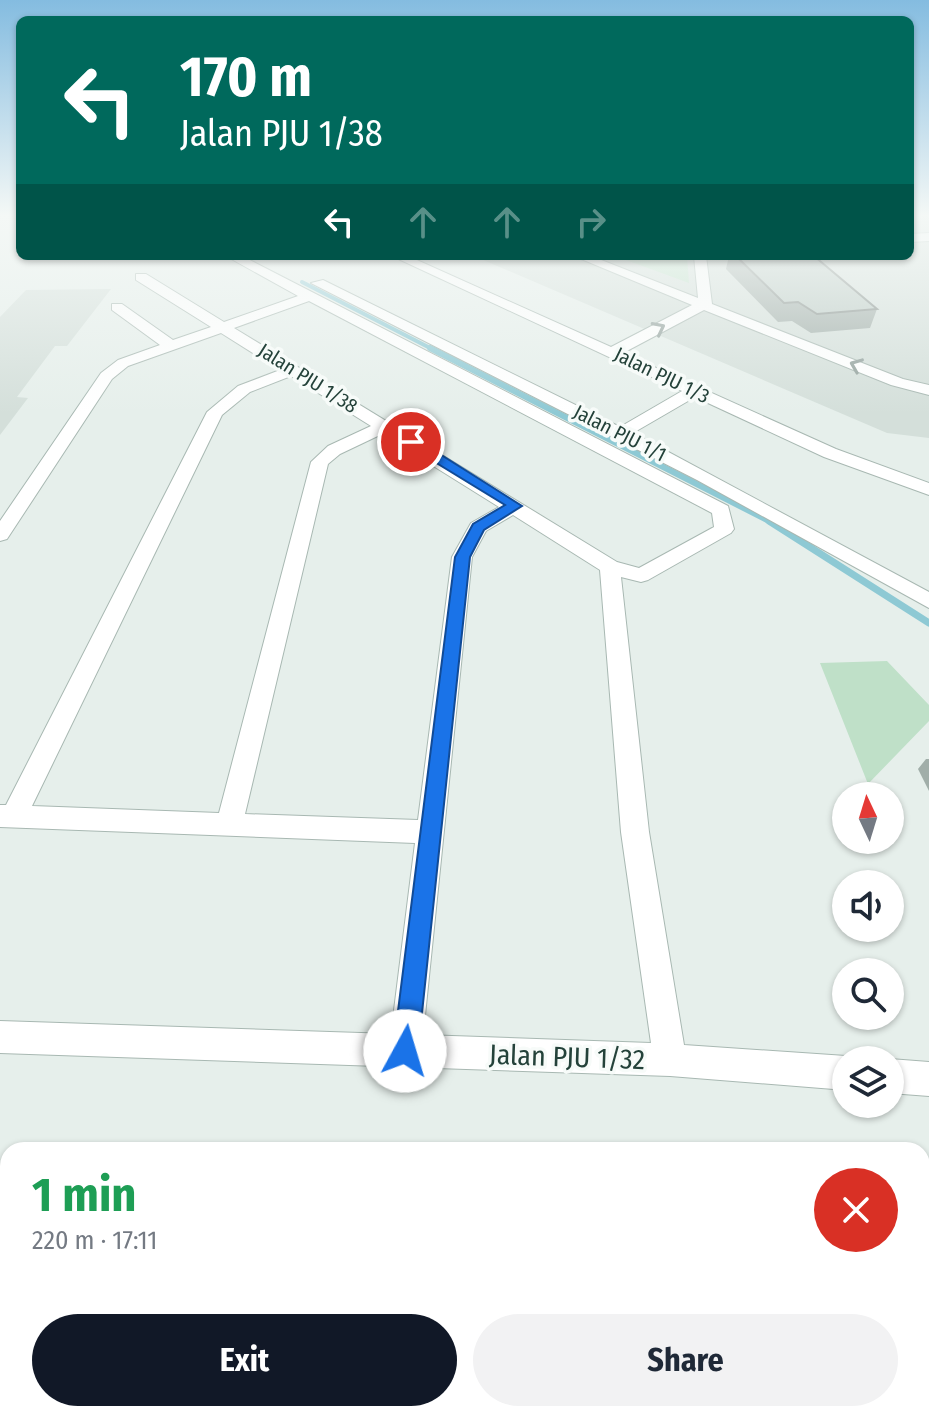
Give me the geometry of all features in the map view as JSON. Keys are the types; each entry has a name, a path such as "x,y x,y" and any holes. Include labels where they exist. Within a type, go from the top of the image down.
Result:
{"street":[{"name":"Jalan PJU 1/38","path":"148,281 610,567 641,575"},
{"name":"Jalan PJU 1/1","path":"293,281 621,433 819,537 929,601"},
{"name":"Jalan PJU 1/3","path":"455,281 830,453 929,489"},
{"path":"646,281 897,382 929,390"},
{"path":"703,281 705,304"},
{"name":"Jalan PJU 1/1","path":"307,287 721,510 724,529 641,575"},
{"path":"0,535 106,376 123,363 224,326 307,287"},
{"path":"613,352 705,304"},
{"path":"117,307 171,346"},
{"path":"294,370 244,389 215,412 7,816 429,832"},
{"path":"621,433 694,391"},
{"path":"229,826 320,462 334,450 385,426"},
{"path":"405,1051 462,557 478,527 515,506"},
{"path":"610,567 635,832 670,1060"},
{"name":"Jalan PJU 1/32","path":"0,1037 670,1060 832,1072"},
{"path":"904,1077 929,1079"}],"shaded area":[{"path":"533,281 929,281 929,438 887,433"},
{"path":"111,289 67,346 55,346 17,397 28,398 0,435 0,317 26,290"}],"green space":[{"path":"887,661 929,705 929,721 870,782 867,782 820,663"}],"building":[{"path":"762,281 844,281 877,309 817,314 798,302 784,303"}],"waterway":[{"path":"302,282 434,350"},
{"path":"430,348 773,523"},
{"path":"769,521 929,623"}],"route":[{"path":"405,1051 462,557 478,527 515,506 411,442"}]}
